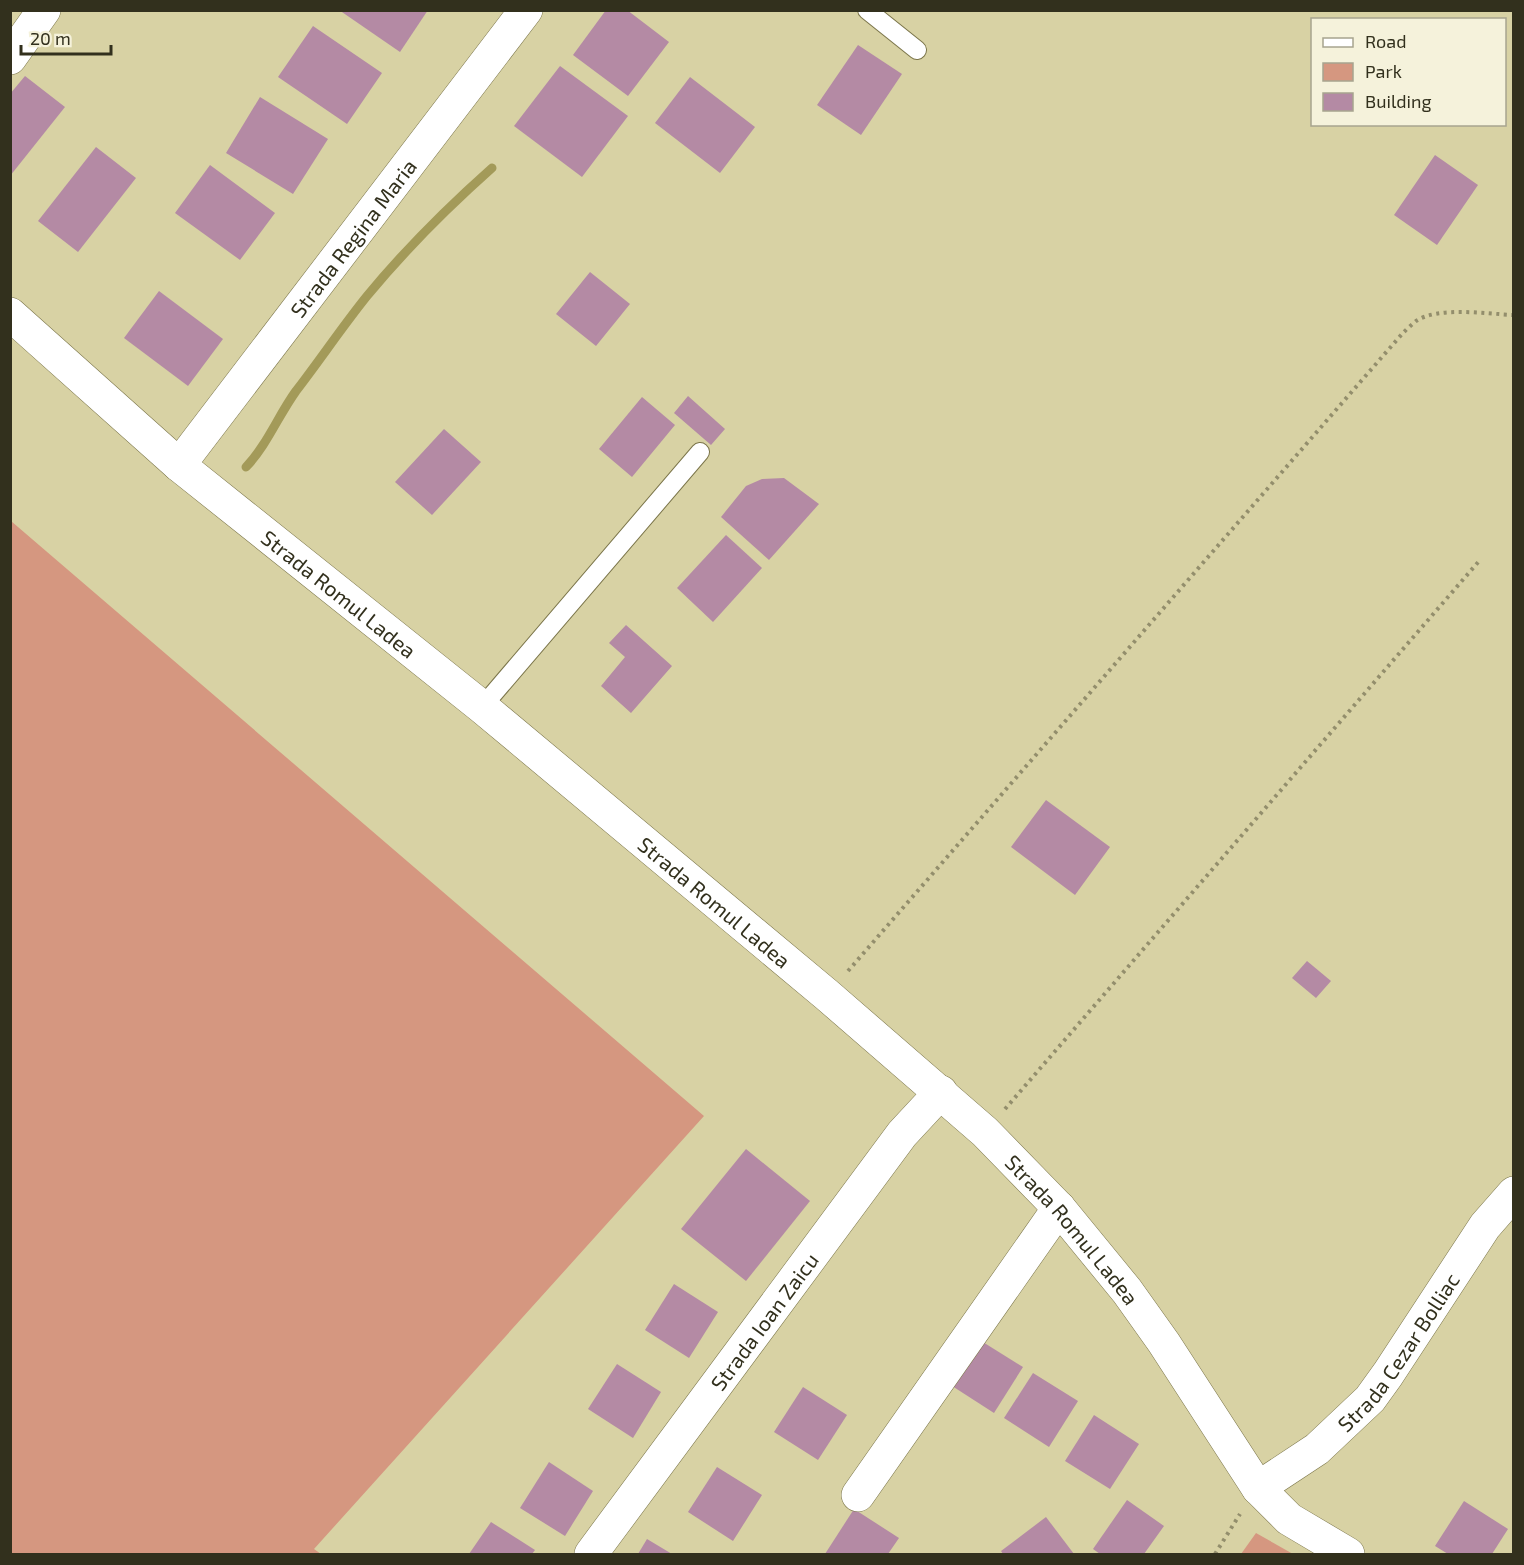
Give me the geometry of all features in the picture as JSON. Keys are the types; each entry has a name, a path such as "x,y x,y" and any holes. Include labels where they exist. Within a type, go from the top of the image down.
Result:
{"street":[{"path":"10,58 44,10"},
{"name":"Strada Regina Maria","path":"180,465 526,10"},
{"name":"Strada Romul Ladea","path":"10,314 180,465 482,706 827,995 985,1132 1059,1208 1127,1291 1164,1343 1258,1488 1289,1519 1348,1554"},
{"name":"Strada Ioan Zaicu","path":"591,1554 902,1134 941,1092"},
{"name":"Strada Cezar Bolliac","path":"1258,1488 1317,1449 1370,1399 1395,1365 1485,1226 1509,1206"},
{"path":"858,1495 1059,1208"}],"lane":[{"path":"867,10 917,50"},
{"path":"482,706 700,452"}],"path":[{"path":"827,995 1402,334 1416,321 1432,315 1462,313 1514,315"},
{"path":"985,1132 1480,560"},
{"path":"1215,1554 1258,1488"}],"green space":[{"path":"11,521 704,1116 314,1549 321,1554 11,1554"},
{"path":"1256,1533 1293,1554 1241,1554"}],"building":[{"path":"339,10 428,10 400,52"},
{"path":"606,10 627,10 669,42 628,96 573,55"},
{"path":"313,26 382,73 347,124 278,77"},
{"path":"858,45 902,74 861,135 817,105"},
{"path":"560,66 628,116 582,177 514,126"},
{"path":"25,76 65,107 10,176 10,94"},
{"path":"690,77 755,127 720,173 655,123"},
{"path":"260,97 328,139 293,194 226,153"},
{"path":"96,147 136,178 78,252 38,221"},
{"path":"1435,155 1478,185 1437,245 1394,215"},
{"path":"210,165 275,213 240,260 175,213"},
{"path":"590,272 630,304 596,346 556,314"},
{"path":"159,291 223,339 188,386 124,338"},
{"path":"688,396 725,429 711,445 674,413"},
{"path":"642,397 675,425 632,477 599,449"},
{"path":"444,429 481,462 432,515 395,482"},
{"path":"784,478 819,504 769,560 721,517 746,486 762,479"},
{"path":"726,535 762,568 713,622 677,588"},
{"path":"626,625 672,666 631,713 601,686 625,657 609,643"},
{"path":"1046,800 1110,847 1075,895 1011,847"},
{"path":"1307,961 1331,981 1316,998 1292,978"},
{"path":"746,1149 810,1201 746,1281 681,1229"},
{"path":"674,1284 718,1312 689,1358 645,1330"},
{"path":"978,1339 1023,1367 994,1413 949,1384"},
{"path":"617,1364 661,1392 633,1438 588,1409"},
{"path":"1033,1373 1078,1401 1049,1447 1004,1418"},
{"path":"803,1387 847,1415 818,1460 774,1432"},
{"path":"1094,1415 1139,1444 1110,1489 1065,1461"},
{"path":"549,1462 593,1491 565,1536 520,1508"},
{"path":"717,1467 762,1495 733,1541 688,1512"},
{"path":"1127,1500 1164,1526 1144,1554 1100,1554 1093,1549"},
{"path":"1464,1501 1508,1529 1492,1554 1448,1554 1435,1546"},
{"path":"854,1509 899,1538 888,1554 825,1554"},
{"path":"1046,1517 1074,1554 1003,1554 1001,1551"},
{"path":"491,1522 535,1550 532,1554 469,1554"},
{"path":"647,1539 672,1554 638,1554"}],"waterway":[{"path":"246,467 260,449 296,391 367,296 427,230 492,168"}]}
